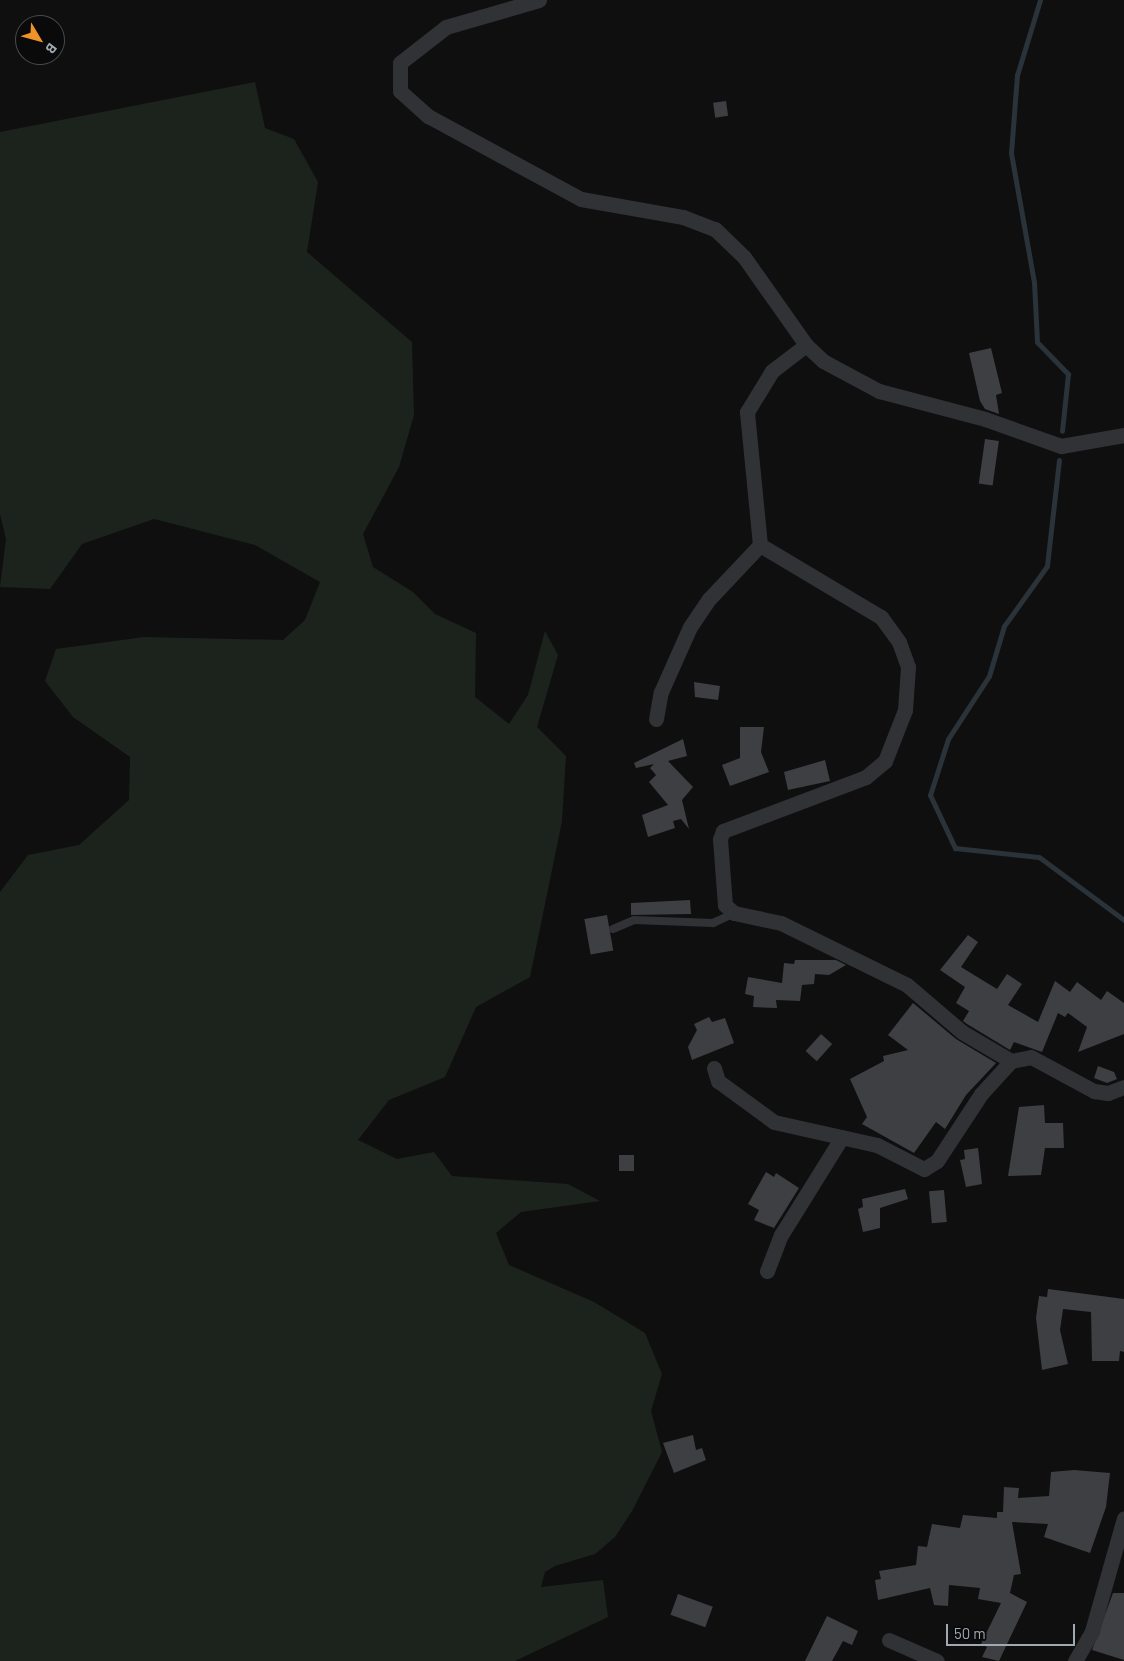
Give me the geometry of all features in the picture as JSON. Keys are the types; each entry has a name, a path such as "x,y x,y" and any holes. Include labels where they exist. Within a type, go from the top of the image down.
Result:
{"street":[{"path":"539,0 446,27 400,63 400,91 428,116 582,199 683,217 715,229 744,256 806,345 823,361 879,391 985,419 1061,446 1124,435"},
{"path":"656,719 661,692 690,627 709,599 760,545 747,412 772,371 806,345"},
{"path":"760,545 881,617 899,642 908,667 905,710 885,761 866,777 723,831 722,882 725,906 734,913 781,923 907,985 962,1032 1011,1061"},
{"path":"714,1068 718,1081 774,1122 878,1145 924,1169 943,1153 981,1094 1011,1061 1030,1057 1094,1090 1108,1093 1124,1087"},
{"path":"767,1271 781,1235 842,1138"},
{"path":"1075,1661 1092,1631 1124,1518"},
{"path":"889,1640 937,1661"}],"lane":[{"path":"613,929 634,920 713,923 734,913"}],"shaded area":[{"path":"255,82 265,128 294,139 318,182 307,252 412,342 414,415 399,467 363,534 373,567 413,592 435,614 476,633 475,697 509,724 528,695 545,631 558,655 537,727 566,756 562,821 530,977 476,1007 445,1077 389,1100 358,1140 397,1159 434,1152 452,1176 568,1184 600,1201 521,1212 496,1233 509,1265 594,1302 645,1333 662,1374 651,1411 662,1452 632,1511 615,1537 595,1554 555,1566 545,1572 541,1587 603,1580 608,1617 515,1661 0,1661 0,892 28,855 79,845 129,800 130,757 73,717 45,681 56,649 144,637 283,640 305,620 320,582 255,545 154,519 82,544 50,589 0,587 6,539 0,514 0,132"}],"building":[{"path":"726,101 728,116 715,118 713,103"},
{"path":"991,348 1002,393 996,395 999,414 985,409 980,401 969,353"},
{"path":"985,439 999,441 993,486 979,484"},
{"path":"694,682 720,686 718,700 695,697"},
{"path":"740,727 764,727 761,752 769,772 730,786 722,765 740,758"},
{"path":"683,739 687,756 668,761 693,787 682,800 689,829 681,819 673,821 675,828 648,837 642,815 668,805 649,782 656,775 650,768 654,764 636,768 634,763"},
{"path":"825,760 830,781 788,790 784,772"},
{"path":"690,900 691,914 631,915 631,903"},
{"path":"607,915 613,950 591,954 584,919"},
{"path":"968,935 978,942 961,967 997,989 1007,974 1022,984 1008,1005 1038,1022 1055,981 1070,992 1077,982 1101,1000 1107,991 1124,1003 1124,1034 1078,1052 1087,1027 1068,1013 1065,1017 1058,1013 1042,1052 1014,1042 1010,1050 967,1024 963,1021 969,1011 956,1003 965,987 940,970"},
{"path":"795,960 836,960 846,965 829,975 815,974 814,984 802,985 800,1001 776,1000 777,1008 753,1007 754,996 745,994 748,977 782,983 784,963 794,964"},
{"path":"913,1003 956,1039 996,1063 966,1095 945,1129 936,1122 914,1153 862,1124 867,1117 850,1079 884,1061 883,1056 908,1050 888,1035"},
{"path":"709,1017 712,1022 725,1018 734,1043 692,1060 688,1047 697,1030 694,1024"},
{"path":"821,1034 832,1044 817,1061 806,1051"},
{"path":"1098,1066 1114,1072 1117,1079 1107,1083 1094,1078"},
{"path":"1044,1105 1045,1123 1063,1123 1064,1148 1045,1148 1041,1175 1008,1176 1019,1107"},
{"path":"978,1148 982,1184 966,1187 960,1160 965,1159 964,1150"},
{"path":"619,1155 634,1155 634,1171 619,1171"},
{"path":"766,1172 774,1177 776,1173 799,1188 774,1228 754,1220 759,1210 748,1204"},
{"path":"905,1189 908,1199 880,1208 880,1228 863,1232 858,1209 863,1207 862,1199"},
{"path":"944,1190 947,1222 932,1223 929,1191"},
{"path":"1048,1289 1124,1299 1124,1352 1120,1351 1119,1361 1092,1361 1091,1312 1063,1309 1060,1330 1068,1364 1042,1370 1036,1318 1039,1296 1047,1297"},
{"path":"693,1435 696,1450 702,1448 706,1460 674,1473 663,1443"},
{"path":"1074,1470 1110,1473 1106,1507 1090,1553 1044,1537 1048,1524 1012,1522 1021,1574 1014,1575 1010,1593 1027,1602 999,1661 982,1657 987,1647 981,1644 1001,1603 978,1599 980,1588 949,1585 948,1606 934,1605 930,1588 878,1600 875,1580 881,1579 879,1571 916,1565 918,1546 927,1547 932,1524 960,1528 963,1515 997,1518 997,1512 1003,1512 1004,1487 1019,1488 1018,1498 1049,1496 1051,1472"},
{"path":"1113,1593 1124,1593 1124,1660 1092,1650"},
{"path":"678,1594 713,1607 705,1627 670,1615"},
{"path":"827,1616 858,1631 852,1645 843,1641 832,1661 805,1661"}],"waterway":[{"path":"1040,0 1017,75 1011,153 1034,282 1037,342 1068,374 1062,431"},
{"path":"1059,460 1047,566 1004,626 989,676 948,739 930,795 955,848 1039,857 1124,920"}]}
